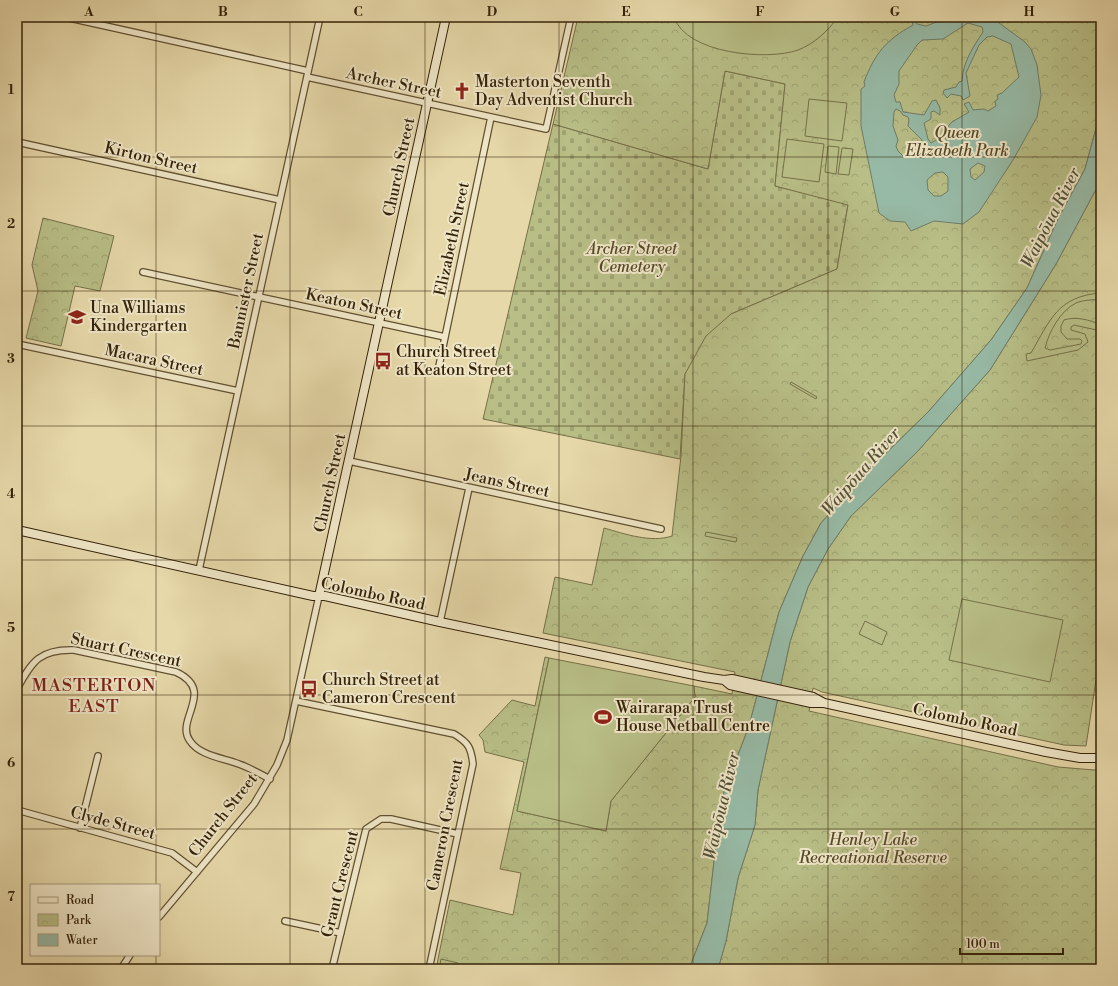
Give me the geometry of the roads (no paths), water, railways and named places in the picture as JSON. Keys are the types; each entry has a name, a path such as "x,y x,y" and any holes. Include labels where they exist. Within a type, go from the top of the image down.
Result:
{"street":[{"name":"Archer Street","path":"65,17 427,103 546,129 571,17"},
{"name":"Bannister Street","path":"199,570 320,17"},
{"name":"Church Street","path":"160,916 254,804 270,779 287,740 446,17"},
{"name":"Elizabeth Street","path":"438,366 491,117"},
{"name":"Kirton Street","path":"17,142 280,200"},
{"name":"Keaton Street","path":"142,272 445,337"},
{"name":"Macara Street","path":"17,344 238,391"},
{"name":"Jeans Street","path":"349,461 660,530"},
{"path":"440,622 469,488"},
{"name":"Colombo Road","path":"17,530 440,622 729,682 1046,752 1080,758 1101,758"},
{"name":"Stuart Crescent","path":"17,689 28,669 37,659 47,652 59,650 74,650 176,672 186,677 192,684 194,695 187,730 189,740 195,747 204,752 240,764 270,779"},
{"name":"Cameron Crescent","path":"296,700 454,734 464,741 471,750 473,764 429,969"},
{"path":"80,828 98,756"},
{"name":"Clyde Street","path":"17,810 172,853 197,872"},
{"name":"Grant Crescent","path":"332,969 366,829 380,819 391,819 458,834"},
{"path":"285,921 341,933"},
{"path":"121,969 129,956"}],"water":[{"path":"911,17 914,17 917,24 926,26 950,17 991,17 1025,42 1031,49 1037,65 1041,95 1037,117 1013,160 979,212 963,224 934,221 911,231 905,222 890,221 879,213 861,126 861,89 865,86 864,82 872,63 882,48 896,36 913,25","holes":["968,23 982,27 983,32 966,61 962,81 959,82 956,87 944,90 943,93 947,98 951,94 961,96 963,100 970,96 966,73 979,45 987,37 993,36 1011,44 1019,77 1002,93 997,95 998,99 995,101 996,106 988,111 984,109 973,110 969,102 964,104 969,112 952,122 944,131 946,141 941,143 936,140 931,143 928,139 924,123 931,119 931,112 934,111 940,115 940,108 936,100 932,101 924,115 903,112 900,102 896,102 894,95 899,84 899,71 917,45 922,40 943,39","896,109 908,117 908,126 922,140 919,147 925,154 925,158 903,156 898,151 896,146 898,140 893,126 894,112","978,163 985,166 984,172 975,180 971,177 970,169","943,172 948,177 948,191 941,196 934,196 928,190 927,180 935,173"]},
{"name":"Waipōua River","path":"1101,110 1101,180 1056,264 990,370 917,452 851,516 828,549 808,587 790,642 758,790 755,825 738,878 726,941 718,969 689,969 707,923 716,844 724,792 749,726 779,612 803,556 821,523 860,479 929,411 991,340 1027,288 1057,221 1085,169"}],"place":[{"name":"Masterton Seventh Day Adventist Church","path":"462,91"},
{"name":"Una Williams Kindergarten","path":"77,317"},
{"name":"Church Street at Keaton Street","path":"383,361"},
{"name":"Church Street at Cameron Crescent","path":"309,689"},
{"name":"Wairarapa Trust House Netball Centre","path":"603,717"}],"district":[{"name":"MASTERTON EAST","path":"94,695"}],"park label":[{"name":"Queen Elizabeth Park","path":"957,142"},
{"name":"Archer Street Cemetery","path":"632,258"},
{"name":"Henley Lake Recreational Reserve","path":"873,849"}]}
